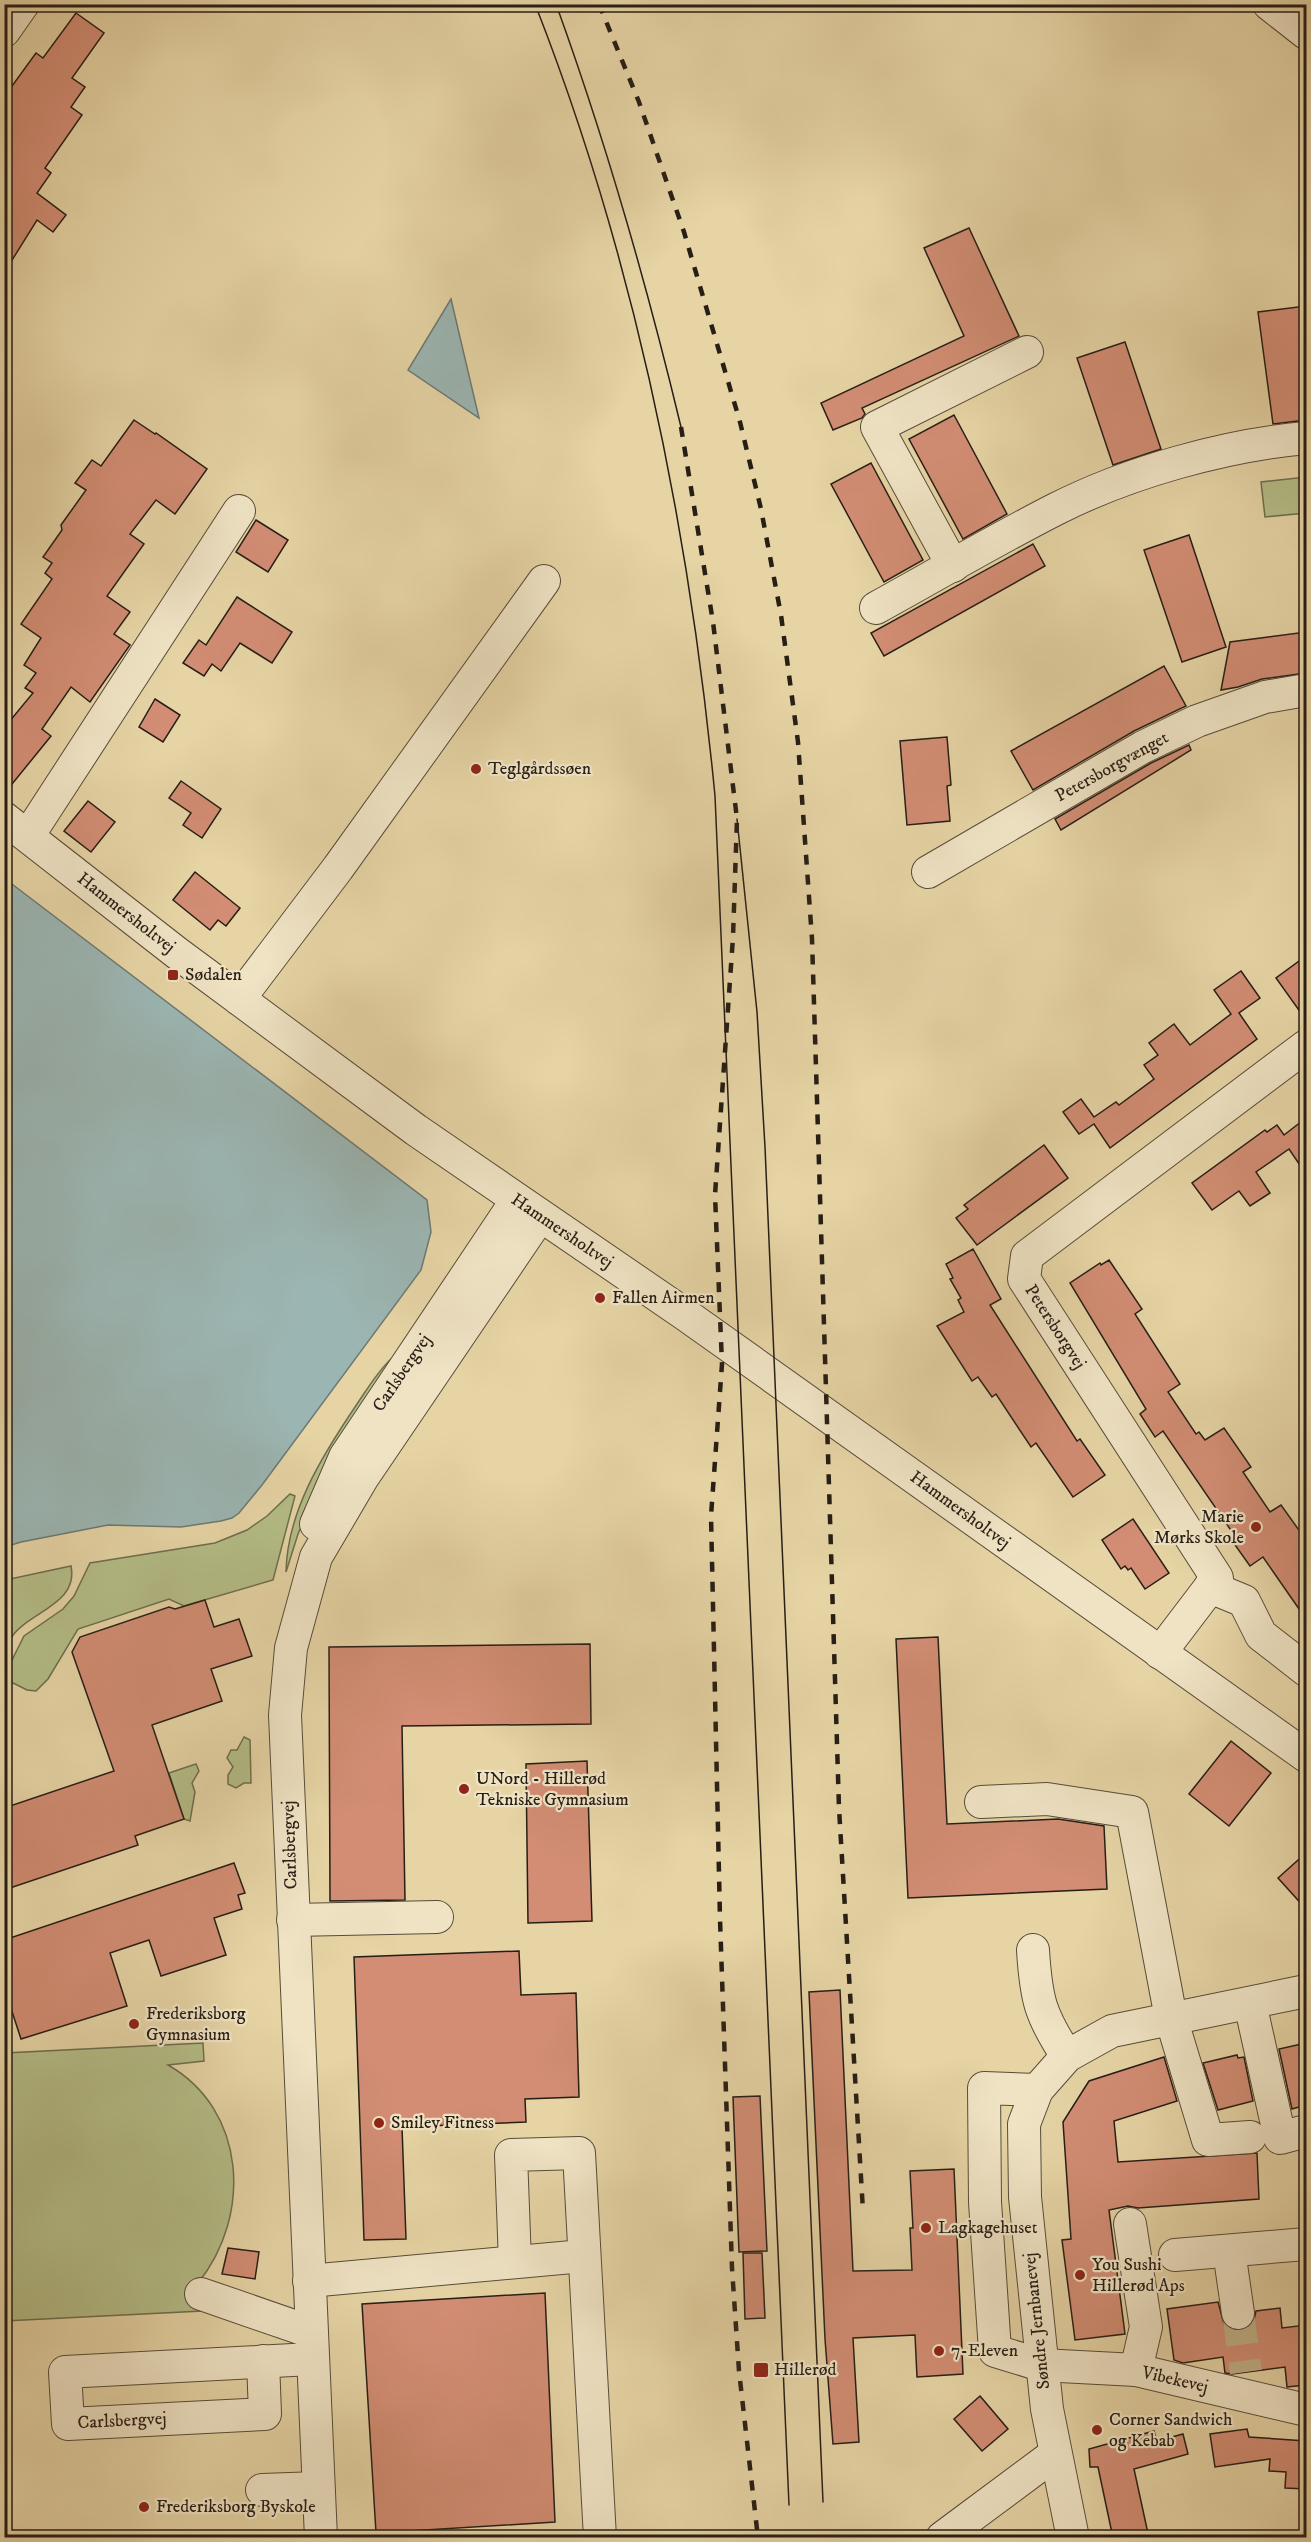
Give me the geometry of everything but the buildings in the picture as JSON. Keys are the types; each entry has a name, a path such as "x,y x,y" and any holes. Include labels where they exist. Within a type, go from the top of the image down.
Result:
{"street":[{"path":"4,31 23,4"},
{"path":"1269,4 1306,33"},
{"path":"953,566 877,427 1027,352"},
{"path":"876,608 1058,508 1117,483 1206,454 1306,438"},
{"path":"16,827 238,511"},
{"path":"239,999 338,868 544,581"},
{"name":"Petersborgvænget","path":"928,872 1143,747 1197,722 1265,697 1306,690"},
{"name":"Hammersholtvej","path":"16,827 239,999 416,1130 686,1315 1306,1756"},
{"name":"Petersborgvej","path":"1210,1587 1217,1578 1024,1278 1027,1256 1306,1046"},
{"name":"Carlsbergvej","path":"321,2538 285,1715 291,1648 316,1557 529,1208"},
{"path":"1160,1653 1210,1587 1244,1601 1261,1635 1306,1670"},
{"path":"981,1802 1047,1799 1132,1812 1171,2019 1208,2140 1250,2137"},
{"path":"293,1920 437,1917"},
{"path":"1033,1950 1036,1993 1047,2027 1067,2056"},
{"name":"Søndre Jernbanevej","path":"1073,2538 1055,2454 1041,2365 1024,2187 1024,2124 1038,2090 1067,2056 1112,2031 1306,1991"},
{"path":"1250,2003 1280,2138 1306,2131"},
{"name":"Vibekevej","path":"1038,2090 984,2088 986,2202 995,2351 1041,2365 1136,2370 1245,2384 1306,2410"},
{"path":"515,2262 511,2155 579,2153 600,2538"},
{"path":"1130,2223 1146,2327 1136,2370"},
{"path":"1175,2255 1306,2244"},
{"path":"1229,2251 1238,2313"},
{"path":"309,2281 584,2256"},
{"path":"201,2294 312,2345"},
{"name":"Carlsbergvej","path":"263,2361 266,2414 68,2424 65,2372 263,2361 312,2345"},
{"path":"942,2538 981,2524 1055,2454"},
{"path":"262,2490 318,2488"}],"green space":[{"path":"1306,477 1306,513 1265,517 1261,482"},
{"path":"391,1359 388,1370 327,1467 298,1534 286,1572 293,1528 308,1485 343,1426 376,1376"},
{"path":"290,1494 295,1496 273,1580 184,1606 169,1599 78,1629 48,1679 36,1691 27,1690 7,1680 10,1664 24,1636 63,1609 74,1596 90,1563 215,1543 247,1530 267,1516"},
{"path":"71,1566 71,1579 67,1590 50,1607 18,1629 7,1646 5,1655 5,1580"},
{"path":"244,1737 250,1740 251,1783 244,1783 236,1788 228,1784 228,1775 233,1767 227,1758 231,1750 237,1750"},
{"path":"196,1764 199,1771 192,1783 195,1792 190,1821 184,1819 169,1773"},
{"path":"203,2043 204,2061 168,2065 194,2085 214,2109 226,2136 233,2166 233,2196 227,2227 215,2256 198,2283 202,2311 5,2321 5,2053"}],"water":[{"path":"451,299 479,418 408,370"},
{"path":"4,878 427,1200 431,1232 421,1270 262,1485 239,1513 232,1518 181,1527 108,1525 5,1547"}],"tunnel":[{"path":"1238,2313 1246,2372"}],"tram line":[{"path":"535,4 602,197 653,394 690,594 715,796 789,2505"},
{"path":"556,4 592,109 624,214 654,319 681,427"},
{"path":"737,819 757,1012 765,1147 823,2502"}],"railway":[{"path":"599,4 639,102 684,232 740,422 761,509 781,615 798,742 812,939 839,1808 863,2211"},
{"path":"681,427 713,622 737,819 733,937 715,1195 722,1364 711,1516 720,1919 732,2268 739,2371 758,2538"},
{"path":"844,2533 844,2538"}],"place":[{"name":"Teglgårdssøen","path":"476,769"},
{"name":"Sødalen","path":"173,975"},
{"name":"Fallen Airmen","path":"600,1298"},
{"name":"Marie Mørks Skole","path":"1256,1527"},
{"name":"UNord - Hillerød Tekniske Gymnasium","path":"464,1789"},
{"name":"Frederiksborg Gymnasium","path":"134,2024"},
{"name":"Smiley Fitness","path":"379,2123"},
{"name":"Lagkagehuset","path":"926,2228"},
{"name":"You Sushi Hillerød Aps","path":"1080,2275"},
{"name":"7-Eleven","path":"939,2351"},
{"name":"Hillerød","path":"761,2370"},
{"name":"Corner Sandwich og Kebab","path":"1097,2430"},
{"name":"Frederiksborg Byskole","path":"144,2507"}]}
